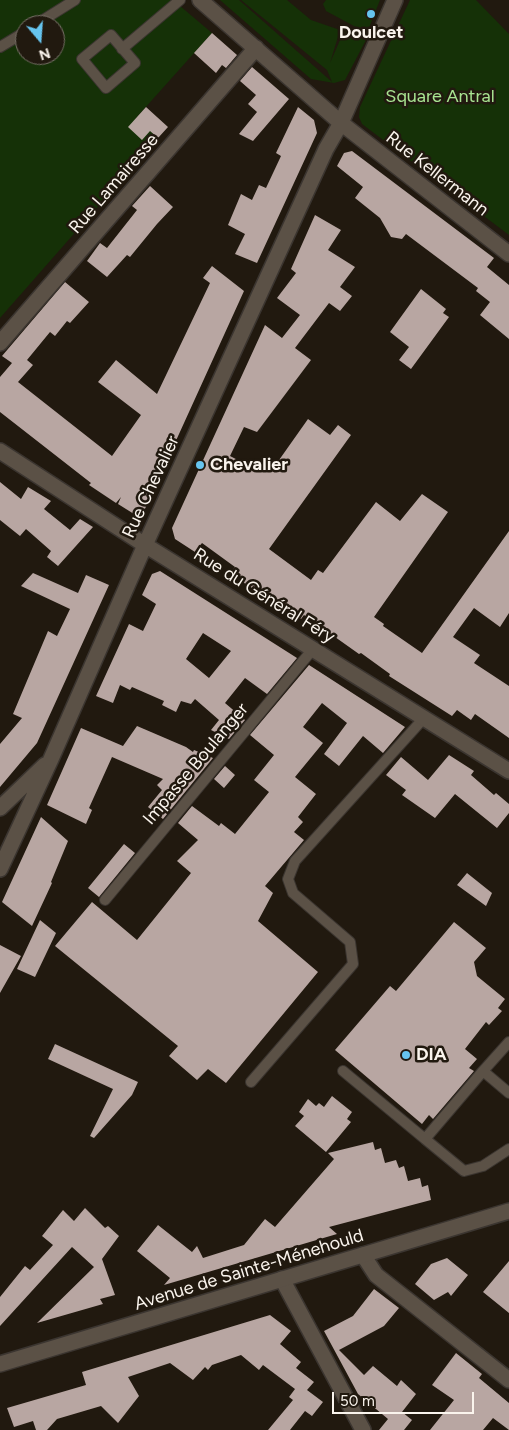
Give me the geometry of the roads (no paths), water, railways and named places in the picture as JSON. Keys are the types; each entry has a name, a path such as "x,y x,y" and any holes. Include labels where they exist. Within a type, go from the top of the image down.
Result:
{"street":[{"name":"Rue Kellermann","path":"200,0 341,123 509,254"},
{"name":"Rue Chevalier","path":"0,869 51,759 145,545 326,149 341,123 355,87 395,0"},
{"name":"Rue Lamairesse","path":"0,343 256,48"},
{"name":"Rue du Général Féry","path":"0,451 145,545 509,771"},
{"path":"0,808 51,759"},
{"name":"Avenue de Sainte-Ménehould","path":"0,1364 509,1211"},
{"path":"362,1255 376,1275 509,1380"},
{"path":"282,1279 363,1430"}],"lane":[{"path":"51,15 75,0"},
{"path":"122,49 180,0"},
{"path":"111,35 122,49 135,63 106,88 82,59 111,35"},
{"path":"0,47 15,38"},
{"name":"Impasse Boulanger","path":"105,900 312,649"},
{"path":"251,1082 353,964 350,942 293,893 288,879 296,861 424,718"},
{"path":"424,1139 509,1042"},
{"path":"343,1071 464,1171 483,1166 509,1149"},
{"path":"483,1071 509,1093"}],"place":[{"name":"Doulcet","path":"371,14"},
{"name":"Chevalier","path":"200,465"},
{"name":"DIA","path":"406,1055"}],"park label":[{"name":"Square Antral","path":"440,97"}]}
